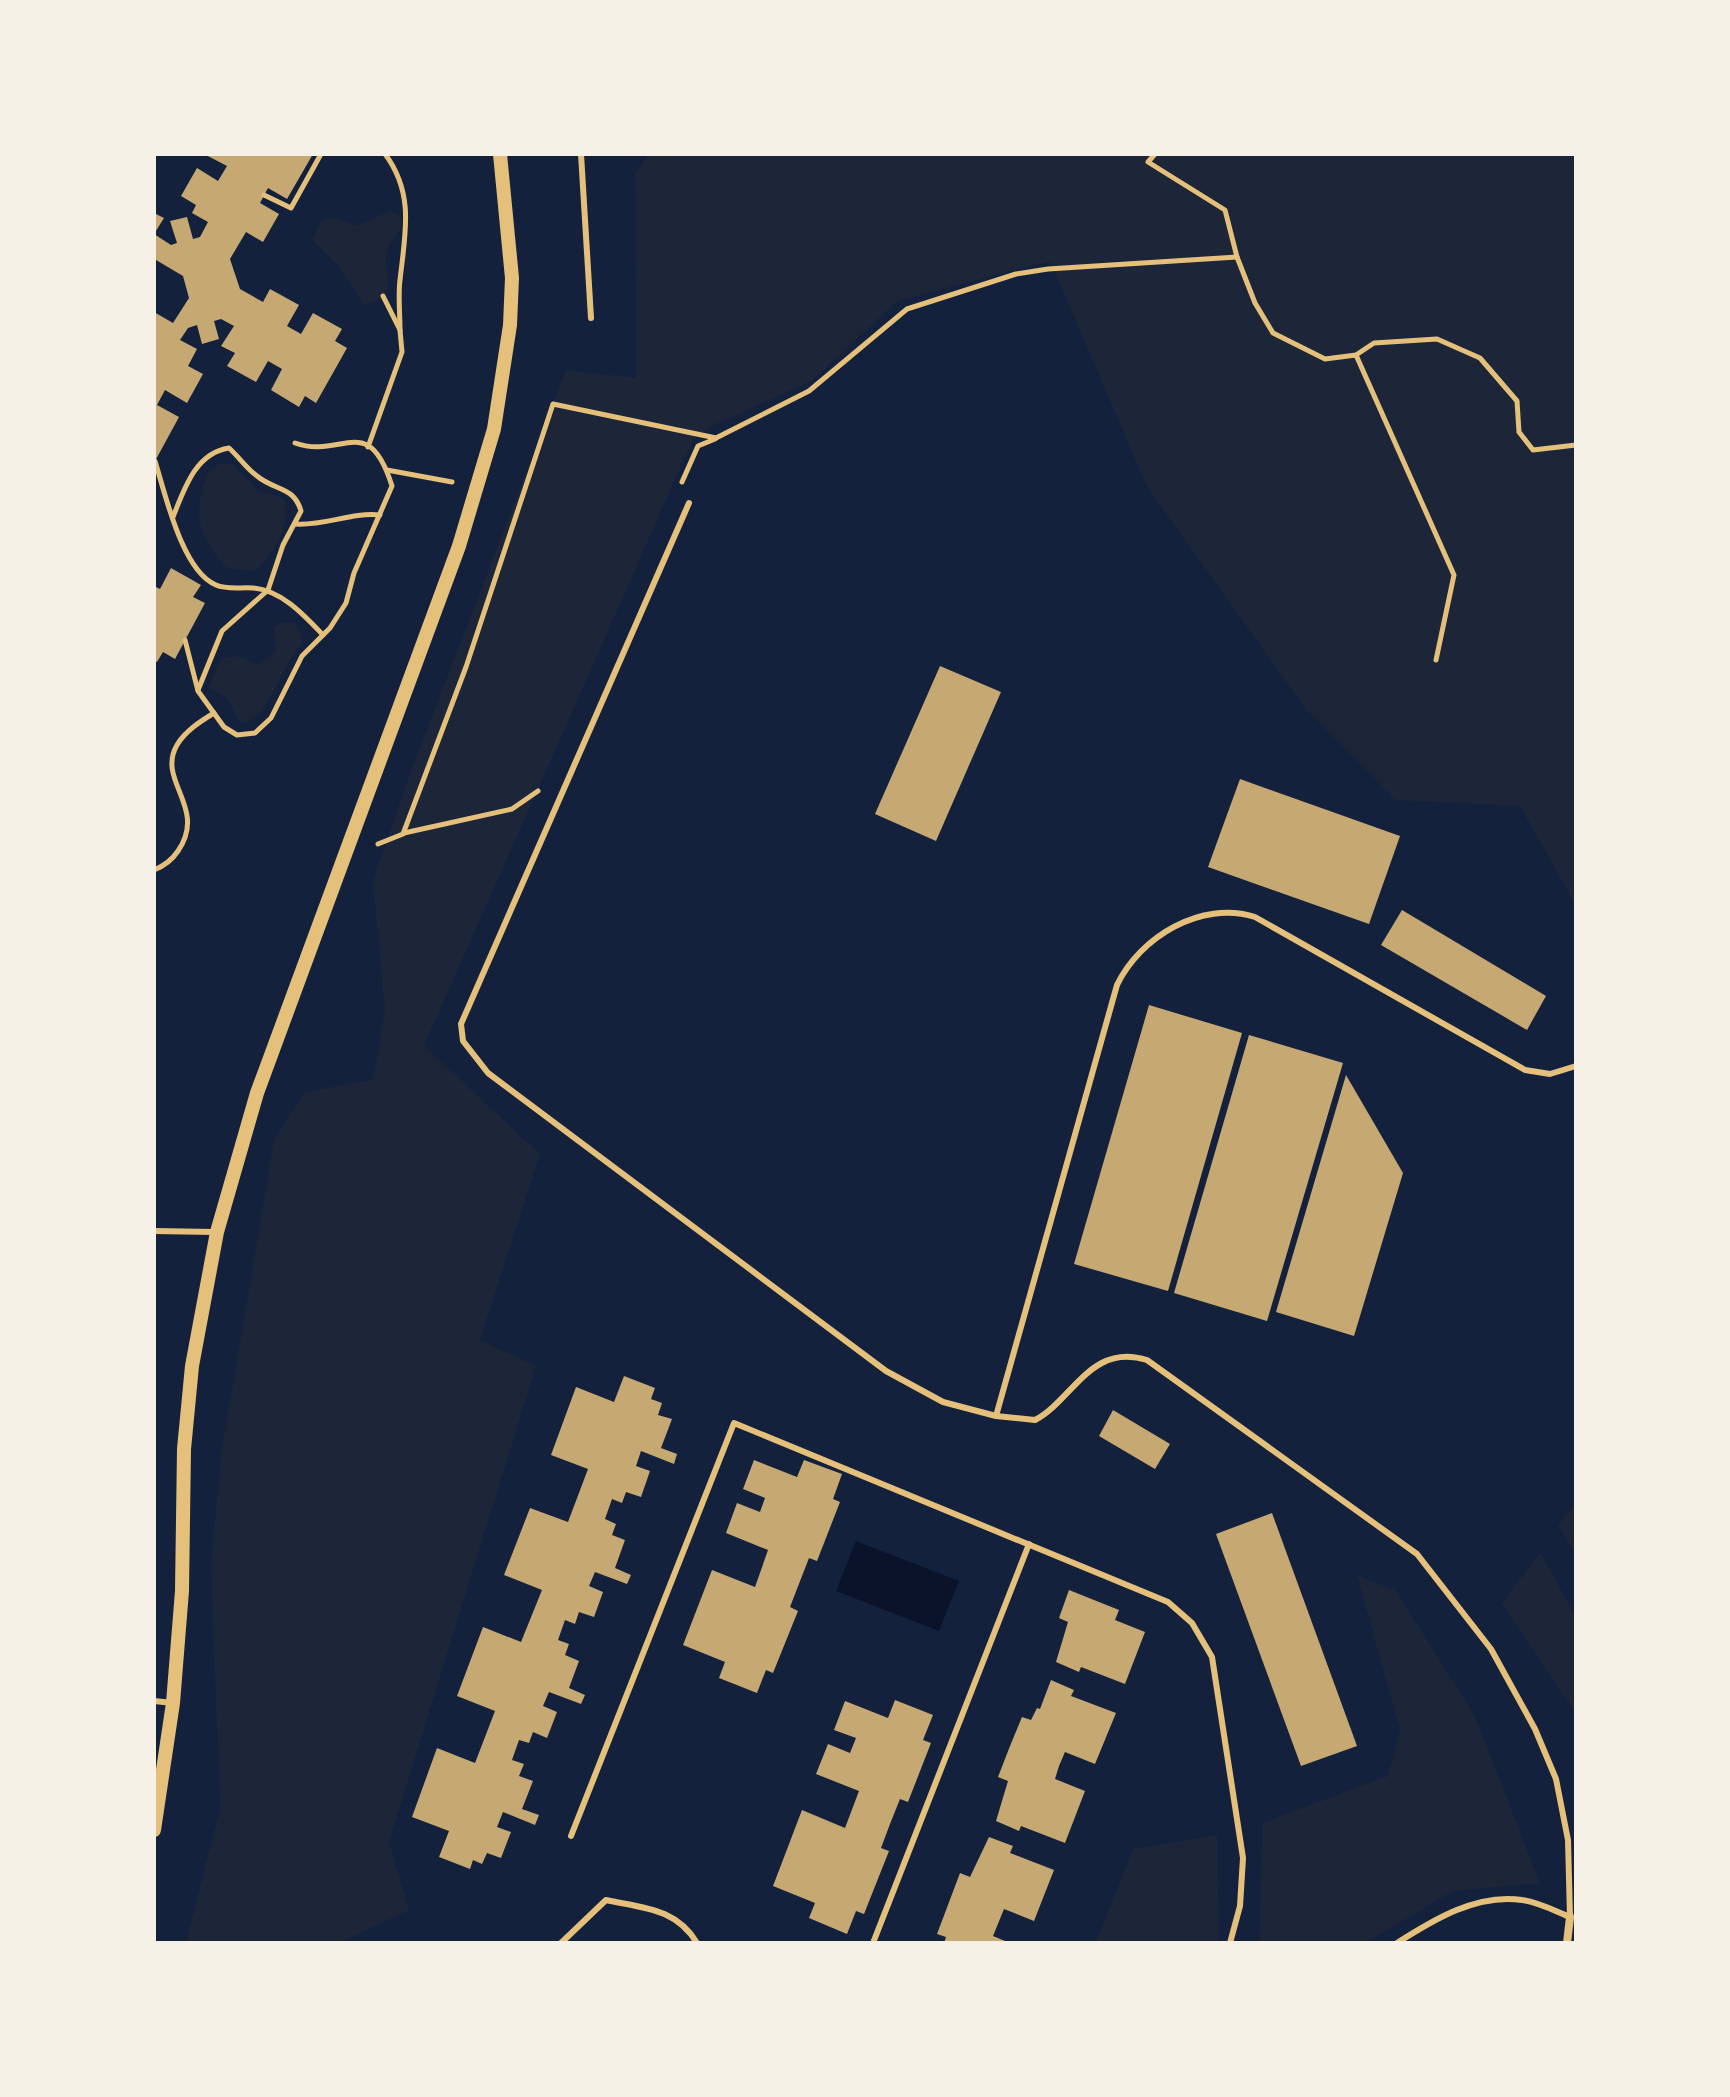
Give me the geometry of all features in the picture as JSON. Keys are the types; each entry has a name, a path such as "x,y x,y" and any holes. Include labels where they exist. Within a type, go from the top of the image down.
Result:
{"street":[{"path":"154,1830 173,1703 182,1591 187,1421 192,1366 217,1232 257,1093 459,546 494,429 510,325 512,278 500,154"},
{"path":"1567,1943 1570,1917"}],"lane":[{"path":"581,154 591,318"},
{"path":"689,503 461,1024 463,1041 488,1073 886,1371 943,1402 996,1416 1035,1420 1077,1380 1100,1364 1141,1358 1153,1363 1417,1554 1491,1649 1535,1729 1556,1779 1568,1840 1570,1917 1526,1900 1499,1900 1454,1911 1397,1943"},
{"path":"996,1416 1117,985 1132,960 1168,929 1200,916 1222,913 1255,917 1525,1070 1550,1074 1576,1066"},
{"path":"154,1231 217,1232"},
{"path":"571,1836 734,1423 1168,1602 1192,1623 1212,1657 1243,1858 1240,1906 1230,1943"},
{"path":"873,1943 1029,1544"},
{"path":"154,1701 173,1703"},
{"path":"561,1943 606,1900 664,1913 685,1923 697,1943"}],"path":[{"path":"264,195 291,208 321,154"},
{"path":"368,447 402,352 399,283 408,220 403,189 385,154"},
{"path":"1155,154 1148,162 1225,210 1237,257 1255,303 1273,333 1325,359 1356,355 1374,343 1437,339 1480,358 1517,401 1519,432 1533,450 1576,445"},
{"path":"679,489 698,446 809,391 907,309 1016,274 1048,269 1237,257"},
{"path":"383,296 400,330"},
{"path":"1356,355 1454,575 1436,660"},
{"path":"403,834 466,667 553,404 716,438"},
{"path":"185,640 198,691 224,727 237,735 255,733 271,718 302,656 323,635 346,603 354,573 392,486 387,470 368,447 349,440 316,447 295,443"},
{"path":"173,517 185,487 203,460 216,450 229,448 254,475 272,486 290,490 297,498 301,511 283,545 268,590 222,631 198,691"},
{"path":"155,461 190,560 202,576 217,586 268,590 291,604 323,635"},
{"path":"387,470 452,482"},
{"path":"295,524 310,525 360,513 380,515"},
{"path":"154,870 173,858 189,829 185,801 174,777 172,759 177,745 194,726 214,713"},
{"path":"377,845 403,834 512,809 545,786"}],"shaded area":[{"path":"649,154 1576,154 1576,906 1520,806 1396,800 1306,709 1147,487 1050,261 897,301 811,381 714,425 693,439 424,1046 540,1154 480,1340 536,1366 389,1842 409,1910 339,1943 186,1943 220,1809 211,1566 221,1455 274,1140 305,1092 373,1080 385,1010 373,881 412,768 566,370 636,378 635,175"},
{"path":"390,211 400,216 402,226 389,245 386,257 388,288 385,295 364,304 338,265 312,239 321,222 332,217 357,226"},
{"path":"219,464 233,464 259,492 271,493 285,500 286,519 279,540 253,571 227,568 208,543 201,526 199,506 203,485 208,473"},
{"path":"283,622 294,623 301,632 302,644 264,706 246,723 238,721 228,699 208,687 222,658 237,656 259,665 276,651 273,628"},
{"path":"1576,1501 1576,1554 1558,1526"},
{"path":"856,1541 959,1581 939,1631 836,1591"},
{"path":"1540,1552 1576,1617 1576,1713 1502,1604"},
{"path":"1357,1575 1395,1590 1474,1714 1540,1883 1453,1891 1365,1943 1259,1943 1263,1823 1388,1776 1400,1730"},
{"path":"1217,1835 1219,1943 1096,1943 1133,1849"}],"building":[{"path":"204,154 313,154 287,199 268,188 260,203 279,214 263,242 246,232 230,259 240,289 263,302 270,289 299,305 287,326 301,334 313,313 342,329 335,341 347,348 316,403 305,396 299,407 271,390 282,369 268,361 256,382 227,366 235,353 221,346 234,326 221,319 214,321 219,339 202,344 197,325 188,328 180,340 197,349 188,366 203,374 187,403 165,390 157,405 179,417 154,463 154,312 173,323 189,298 183,276 156,260 154,263 154,234 171,245 177,243 170,221 187,217 193,239 200,237 208,222 192,213 196,205 181,196 197,168 218,181 227,166"},
{"path":"154,213 164,218 154,234"},
{"path":"171,568 201,585 193,597 205,603 175,659 163,652 157,662 154,660 154,586 160,589"},
{"path":"940,666 1001,692 936,841 875,814"},
{"path":"1240,779 1400,836 1369,924 1208,867"},
{"path":"1402,910 1546,996 1527,1030 1381,945"},
{"path":"1149,1005 1242,1033 1168,1291 1074,1264"},
{"path":"1249,1035 1343,1063 1267,1321 1174,1293"},
{"path":"1346,1075 1403,1173 1354,1336 1276,1312"},
{"path":"624,1376 655,1388 651,1399 662,1403 658,1415 672,1419 661,1448 677,1454 674,1464 641,1451 636,1466 650,1471 641,1497 626,1492 622,1503 612,1499 605,1519 616,1524 612,1535 625,1540 615,1568 631,1575 627,1584 595,1572 589,1586 603,1592 594,1617 579,1612 575,1624 565,1620 558,1640 569,1644 565,1655 579,1661 569,1688 585,1695 581,1704 549,1692 543,1706 557,1712 547,1738 533,1732 529,1743 519,1740 512,1760 524,1764 519,1776 533,1781 522,1809 539,1815 535,1825 503,1812 497,1827 511,1832 501,1858 487,1853 482,1864 473,1860 470,1869 439,1857 449,1831 412,1817 437,1748 475,1763 495,1711 457,1696 483,1627 521,1642 542,1590 504,1575 530,1508 568,1522 588,1469 551,1455 576,1387 614,1402"},
{"path":"1113,1410 1170,1444 1155,1469 1099,1436"},
{"path":"754,1460 797,1477 804,1460 842,1474 833,1499 840,1502 817,1561 809,1558 790,1607 798,1611 773,1673 766,1670 757,1693 719,1678 725,1662 683,1645 712,1570 755,1587 768,1550 726,1533 737,1503 760,1512 765,1498 743,1489"},
{"path":"1272,1513 1357,1746 1301,1766 1216,1534"},
{"path":"1069,1590 1119,1610 1115,1620 1145,1632 1125,1684 1081,1667 1079,1672 1056,1662 1068,1622 1059,1618"},
{"path":"1051,1680 1074,1690 1071,1696 1116,1713 1095,1764 1065,1752 1059,1766 1055,1779 1085,1791 1065,1843 1021,1826 1019,1831 996,1821 1008,1781 998,1777 1010,1746 1022,1717 1031,1720 1037,1708 1040,1709"},
{"path":"895,1700 933,1715 923,1740 931,1743 908,1802 900,1799 890,1824 881,1848 889,1851 864,1914 856,1911 847,1934 809,1918 815,1903 773,1886 802,1810 845,1828 859,1791 816,1774 828,1744 850,1753 856,1738 834,1730 845,1701 888,1718"},
{"path":"989,1837 1013,1846 1010,1853 1054,1870 1034,1921 1004,1909 993,1936 1010,1943 944,1943 946,1937 937,1934 960,1873 970,1877"}]}
